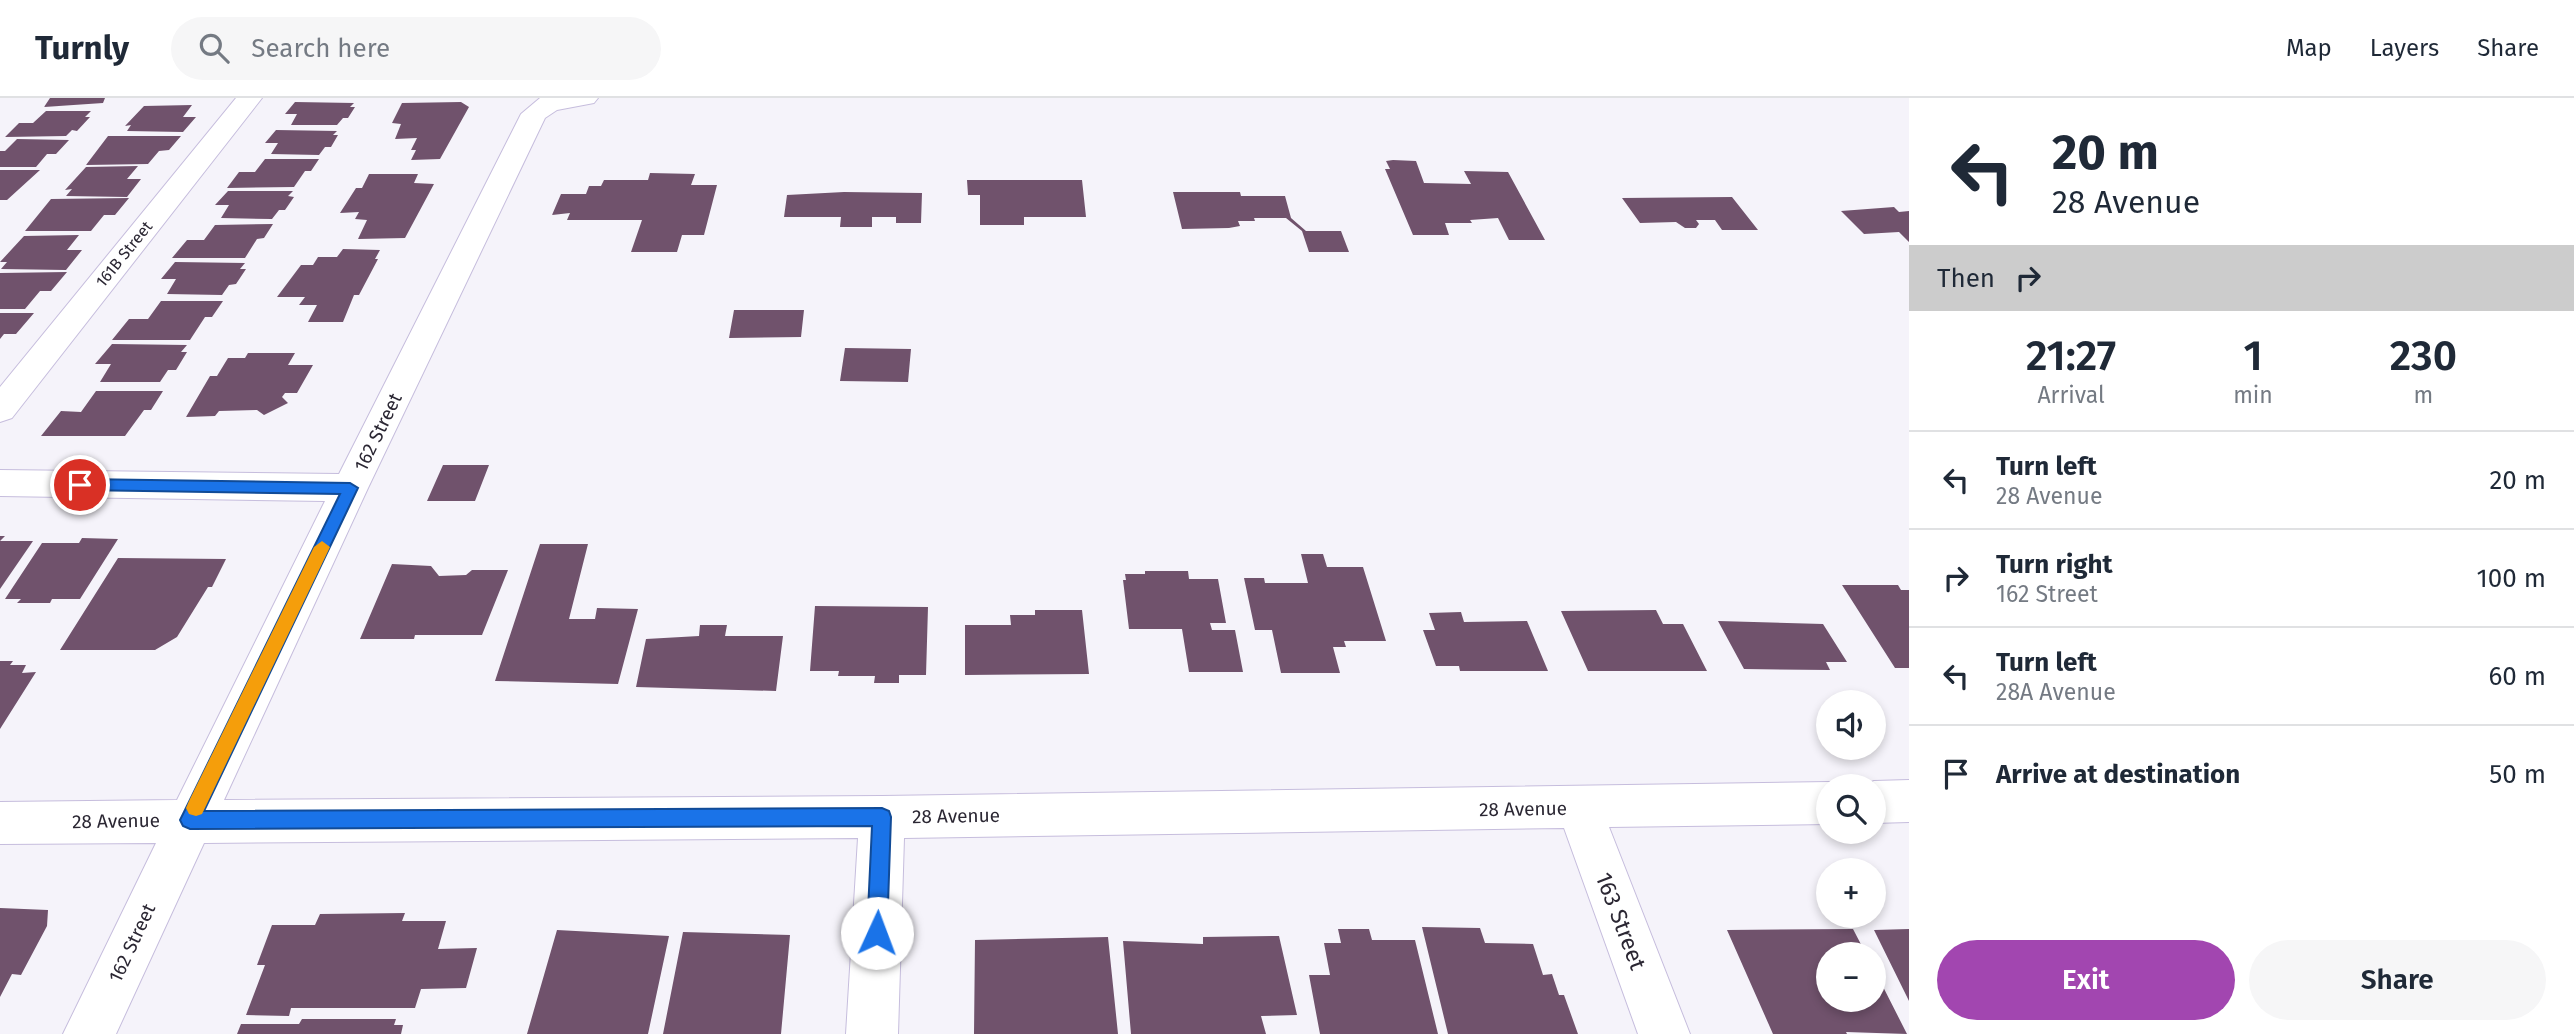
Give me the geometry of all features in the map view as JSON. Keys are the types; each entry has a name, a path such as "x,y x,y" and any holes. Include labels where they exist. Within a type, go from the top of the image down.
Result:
{"street":[{"name":"161B Street","path":"0,410 249,98"},
{"name":"162 Street","path":"89,1034 350,488 534,114 568,100"},
{"path":"0,484 350,488"},
{"path":"1886,802 1909,801"},
{"name":"28 Avenue","path":"0,823 882,817 1816,803"},
{"name":"163 Street","path":"1579,808 1664,1034"},
{"path":"873,1034 882,817"}],"building":[{"path":"50,98 105,98 103,103 44,107"},
{"path":"295,102 354,103 350,107 355,107 348,118 343,118 337,125 291,125 297,114 285,114"},
{"path":"461,102 469,107 440,159 411,160 416,150 411,150 417,138 395,139 401,124 392,123 402,103"},
{"path":"192,105 183,117 196,117 183,132 127,131 131,125 125,126 144,106"},
{"path":"46,111 91,111 85,117 90,117 77,131 72,130 66,136 5,137 19,123 33,123"},
{"path":"276,130 337,131 333,135 338,135 331,147 325,147 319,155 271,154 278,143 265,143"},
{"path":"108,136 181,136 169,150 159,151 148,164 86,165"},
{"path":"17,139 69,140 56,154 47,154 36,167 0,167 0,151 5,151"},
{"path":"265,159 319,159 311,171 305,171 294,187 227,188 239,172 255,172"},
{"path":"1386,161 1416,161 1424,183 1471,184 1464,171 1508,172 1545,240 1509,240 1498,218 1470,220 1472,223 1445,223 1449,235 1413,235 1385,169 1390,169"},
{"path":"138,166 127,179 141,179 127,197 66,196 72,189 65,190 86,167"},
{"path":"0,170 40,170 7,200 0,200"},
{"path":"650,173 695,174 691,185 717,185 704,235 682,235 677,252 631,252 642,220 567,220 570,213 552,215 561,194 586,194 589,186 601,186 604,180 648,180"},
{"path":"369,174 418,174 414,183 434,184 405,238 358,239 367,220 355,219 359,212 340,213 356,188 362,188"},
{"path":"967,180 1082,180 1086,217 1024,217 1024,225 980,225 980,195 968,195"},
{"path":"228,191 293,191 288,196 294,197 285,210 279,210 272,219 221,218 229,205 215,205"},
{"path":"844,192 922,193 921,223 896,223 896,217 872,217 872,227 840,227 841,217 784,217 787,195"},
{"path":"1173,192 1240,192 1241,196 1285,196 1291,218 1306,231 1341,231 1349,252 1309,252 1302,231 1286,218 1254,218 1255,221 1238,221 1240,226 1229,228 1182,229"},
{"path":"1732,197 1758,230 1722,230 1715,220 1696,220 1699,224 1696,228 1685,228 1676,222 1640,223 1622,198"},
{"path":"129,198 115,215 104,215 91,231 25,231 51,199"},
{"path":"1894,207 1899,212 1909,211 1909,242 1899,232 1864,234 1841,211"},
{"path":"273,224 264,238 257,239 245,258 172,258 187,240 204,240 215,225"},
{"path":"79,235 67,250 82,250 66,270 1,269 7,262 0,262 24,236"},
{"path":"343,249 380,250 359,295 354,295 343,322 308,322 317,305 299,305 305,297 277,297 301,265 313,265 318,257 337,257"},
{"path":"175,262 245,263 240,269 246,269 236,284 229,285 222,295 167,294 176,279 161,279"},
{"path":"67,272 51,291 40,291 25,309 0,309 0,273"},
{"path":"161,301 223,301 212,317 205,317 190,340 112,340 129,319 148,319"},
{"path":"734,310 804,310 801,337 729,338"},
{"path":"0,313 34,313 16,334 4,334 0,339"},
{"path":"112,344 187,345 181,352 187,352 176,370 168,370 160,382 100,382 111,364 95,364"},
{"path":"845,348 911,349 908,382 840,381"},
{"path":"248,353 295,353 288,365 313,365 297,393 285,393 282,397 288,403 264,415 257,410 219,411 215,416 186,417 210,376 217,376 228,358 245,358"},
{"path":"96,391 163,391 151,410 144,410 125,436 41,436 61,411 81,412"},
{"path":"443,465 489,465 475,501 427,501"},
{"path":"82,538 118,539 80,599 17,603 21,599 5,599 42,543 79,543"},
{"path":"0,541 33,541 0,589"},
{"path":"540,544 588,544 569,619 595,619 597,608 638,609 618,684 495,681"},
{"path":"1301,554 1323,554 1327,567 1363,567 1386,641 1344,641 1346,647 1333,647 1340,673 1281,673 1272,630 1255,630 1244,578 1264,578 1265,583 1308,583"},
{"path":"118,558 226,559 212,587 208,587 177,637 155,650 60,650"},
{"path":"392,564 431,566 439,576 466,575 472,570 508,570 482,635 415,635 414,639 360,639"},
{"path":"1145,571 1188,571 1189,579 1218,579 1226,623 1210,623 1212,630 1235,630 1243,672 1189,672 1182,629 1129,629 1123,580 1126,580 1125,574 1145,574"},
{"path":"1842,585 1898,585 1901,590 1909,590 1909,668 1895,668"},
{"path":"815,606 928,607 926,675 899,675 899,683 874,683 875,676 838,676 839,671 810,671"},
{"path":"1035,610 1082,610 1089,674 965,675 965,625 1011,625 1010,615 1035,615"},
{"path":"1656,610 1663,624 1683,624 1707,671 1588,671 1561,611"},
{"path":"1461,612 1464,622 1527,621 1548,671 1460,671 1459,666 1436,666 1423,630 1435,630 1429,613"},
{"path":"1718,621 1823,624 1847,662 1826,662 1830,670 1744,669"},
{"path":"700,625 727,625 725,636 783,636 776,691 636,687 646,639 699,636"},
{"path":"0,661 13,661 10,665 26,665 22,673 36,672 0,729"},
{"path":"0,908 48,910 47,926 21,975 12,974 0,997"},
{"path":"405,913 402,921 446,921 438,949 477,948 466,988 421,989 415,1008 291,1008 289,1016 246,1015 265,965 257,965 272,925 315,925 320,914"},
{"path":"1422,927 1480,928 1485,943 1533,944 1543,975 1552,974 1559,995 1564,995 1578,1034 1448,1034"},
{"path":"1338,929 1369,929 1372,940 1415,940 1438,1034 1320,1034 1309,975 1330,975 1324,943 1341,943"},
{"path":"1853,929 1860,942 1816,942 1816,1012 1886,1012 1886,993 1907,1034 1773,1034 1727,930"},
{"path":"1909,929 1909,1001 1886,954 1886,942 1880,942 1874,930"},
{"path":"557,930 669,936 648,1034 527,1034"},
{"path":"683,932 790,935 781,1034 663,1034"},
{"path":"1279,936 1297,1015 1261,1016 1266,1034 1131,1034 1123,941 1203,944 1203,937"},
{"path":"1108,937 1118,1034 974,1034 975,940"},
{"path":"302,1019 396,1019 394,1025 403,1025 401,1034 237,1034 241,1024 299,1024"}],"slow traffic":[{"path":"196,808 322,547"}],"route":[{"path":"80,485 350,488 190,820 882,817 877,933"}]}
